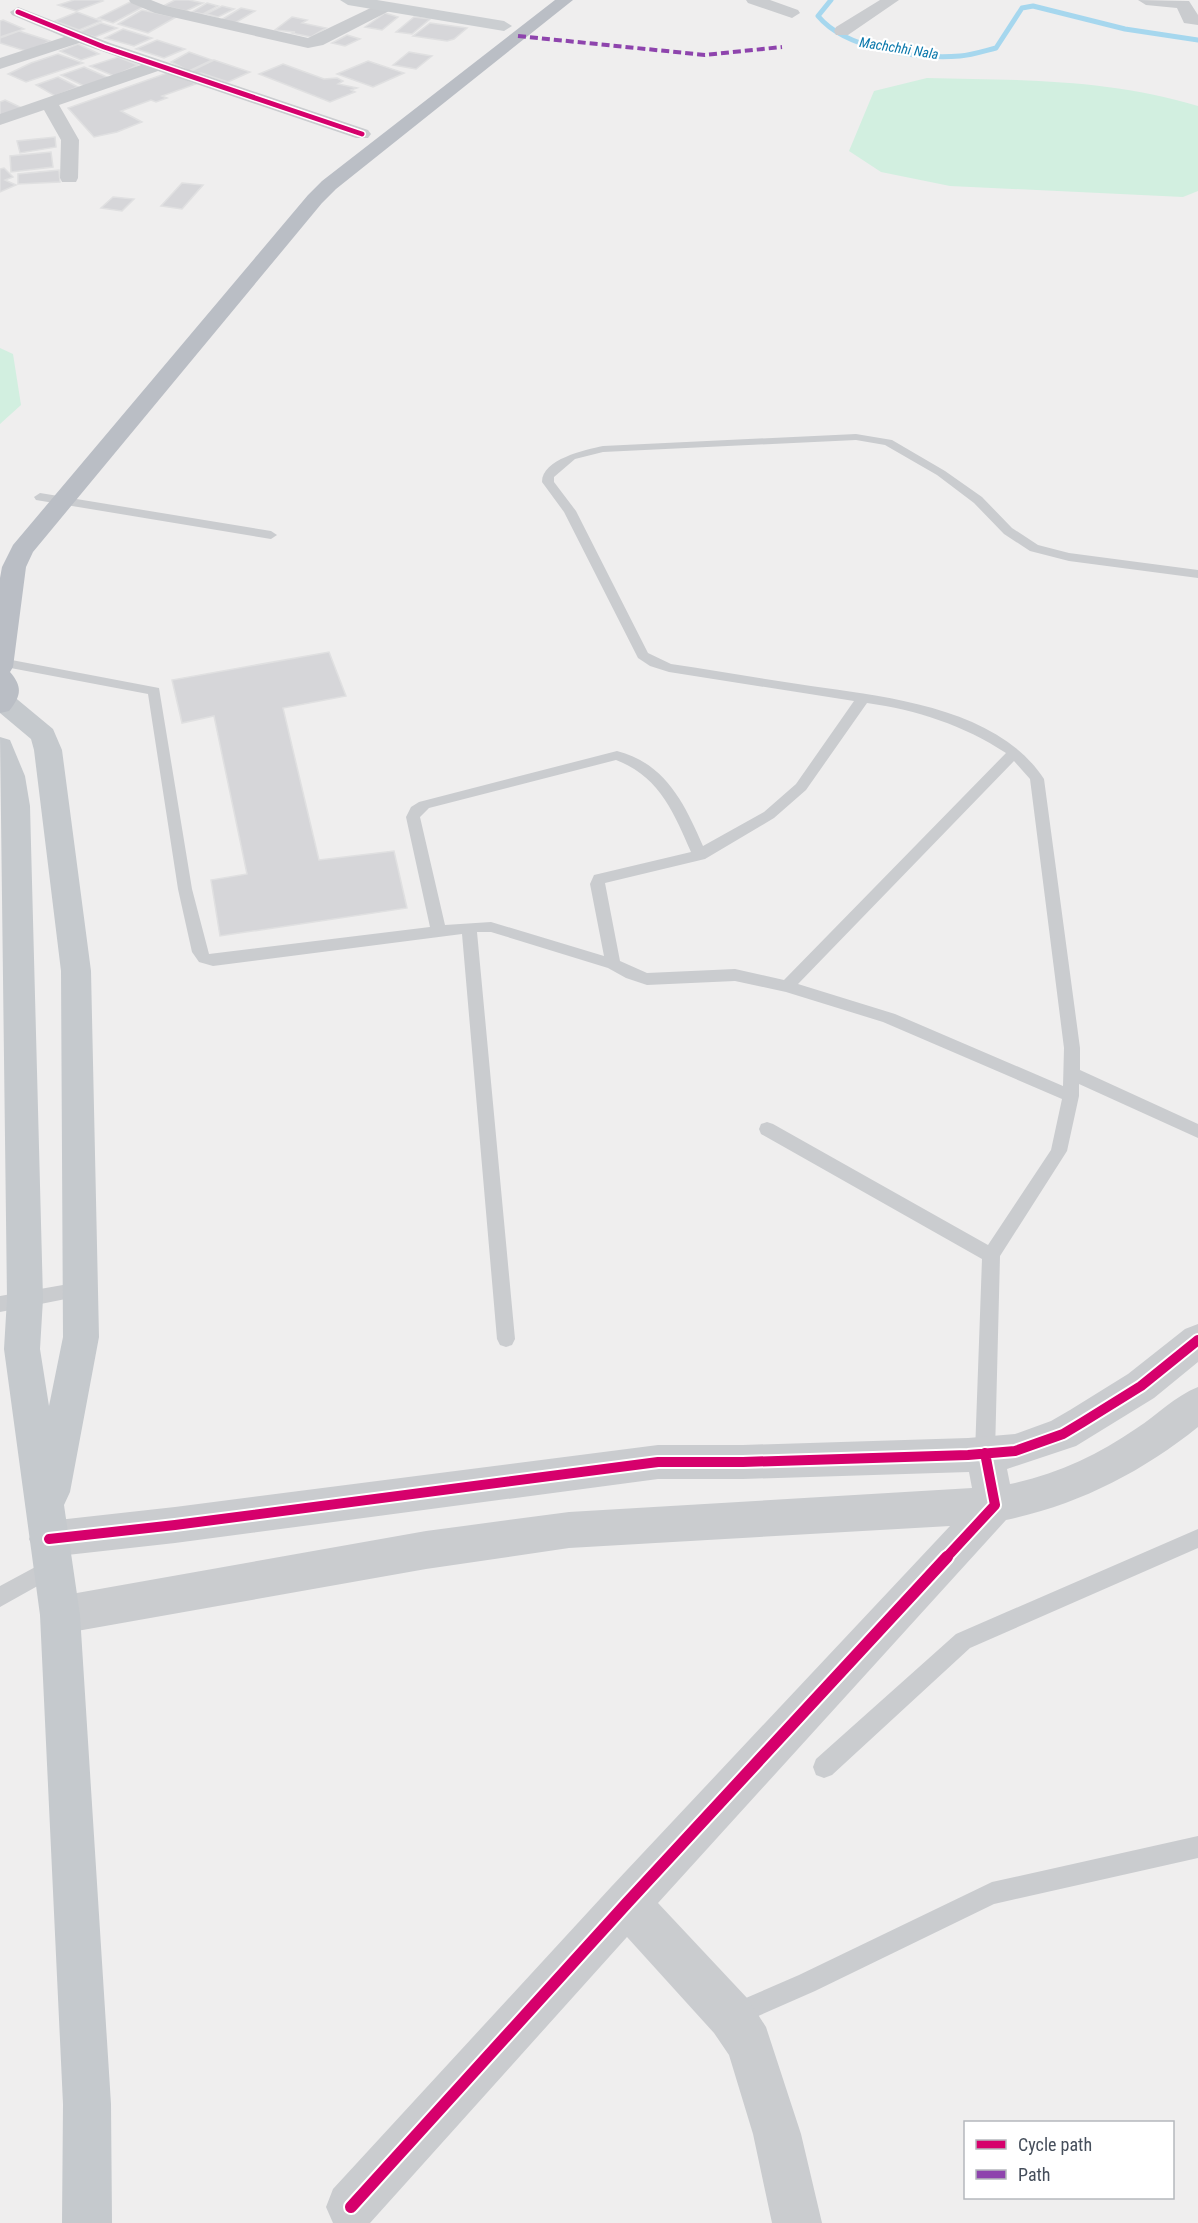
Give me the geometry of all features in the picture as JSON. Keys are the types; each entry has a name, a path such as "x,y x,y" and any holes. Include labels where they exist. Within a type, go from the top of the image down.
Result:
{"highway":[{"path":"288,202 362,134 540,0"},
{"path":"0,665 18,558 322,192 565,0"},
{"path":"27,514 55,479"}],"main road":[{"path":"1,694 42,735 48,750 76,971 81,1338 49,1542"},
{"path":"0,746 9,765 9,810 16,868 12,1301 22,1349 60,1615 87,2104 87,2223"}],"street":[{"path":"137,0 161,10 308,43 317,41 387,6"},
{"path":"348,0 527,29"},
{"path":"754,0 792,13"},
{"path":"842,31 891,0"},
{"path":"1146,0 1183,4 1190,20 1198,20"},
{"path":"0,18 44,3"},
{"path":"18,12 79,37 362,134"},
{"path":"0,64 79,37"},
{"path":"0,120 158,65"},
{"path":"49,103 70,140 69,178"},
{"path":"49,1542 658,1462 743,1462 1015,1451 1063,1434 1141,1386 1198,1340"},
{"path":"60,1615 426,1550 569,1530 995,1505 1056,1490 1108,1468 1166,1431 1198,1404"},
{"path":"985,1453 995,1505"},
{"path":"351,2207 627,1903 995,1505"},
{"path":"627,1903 731,2016 749,2044 777,2134 797,2223"}],"lane":[{"path":"985,1453 991,1255 1059,1152 1071,1096 1073,1074 1072,1047 1037,779 1030,766 1015,752 951,718 914,707 669,668 655,663 643,655 570,511 548,482 548,476 571,458 603,449 872,438 888,442 962,487 1008,531 1034,548 1069,557 1198,574"},
{"path":"40,497 271,535"},
{"path":"0,665 154,691 185,889 200,952 204,958 213,960 491,927 614,964 631,974 647,979 735,975 788,986 889,1018 1071,1096"},
{"path":"614,964 597,884 599,879 700,855 769,815 801,787 863,698"},
{"path":"788,986 1015,752"},
{"path":"439,933 413,818 416,810 424,805 617,755 648,770 671,793 700,855"},
{"path":"469,929 506,1339"},
{"path":"1073,1074 1198,1131"},
{"path":"767,1130 991,1255"},
{"path":"12,1301 80,1290"},
{"path":"824,1767 963,1641 1198,1538"},
{"path":"0,1597 49,1542"},
{"path":"731,2016 807,1983 992,1893 1198,1847"}],"green space":[{"path":"927,78 1030,81 1097,86 1164,97 1198,106 1198,191 1183,197 950,186 881,172 849,151 874,91"},
{"path":"0,348 13,354 21,405 0,424"}],"building":[{"path":"74,0 103,1 76,11 58,5"},
{"path":"175,0 203,3 186,11 163,6"},
{"path":"132,1 143,7 113,23 98,18"},
{"path":"207,3 218,6 203,14 192,12"},
{"path":"222,6 234,9 218,17 206,14"},
{"path":"241,8 255,11 235,23 221,20"},
{"path":"142,10 176,17 148,33 118,24"},
{"path":"77,12 101,21 79,30 55,21"},
{"path":"385,13 398,17 382,30 365,27"},
{"path":"292,17 307,20 302,23 326,28 311,37 292,33 295,32 275,30"},
{"path":"414,17 430,19 412,34 396,32"},
{"path":"3,20 24,29 0,37 0,21"},
{"path":"101,23 117,28 95,37 79,32"},
{"path":"430,23 467,28 454,39 447,41 413,36"},
{"path":"123,29 152,38 134,46 105,38"},
{"path":"19,31 50,41 29,52 0,43 0,38"},
{"path":"347,35 360,39 345,46 332,43"},
{"path":"157,40 185,49 164,58 136,49"},
{"path":"78,44 99,54 81,60 60,51"},
{"path":"189,52 212,60 189,71 171,62"},
{"path":"409,52 432,56 416,69 393,65"},
{"path":"58,54 83,63 26,82 8,74 31,63"},
{"path":"118,57 138,65 114,76 90,66"},
{"path":"214,60 250,72 228,82 201,73 189,72"},
{"path":"368,61 404,73 373,87 337,74"},
{"path":"283,64 324,79 337,78 343,81 338,84 357,88 351,90 355,92 330,102 259,74"},
{"path":"84,67 109,78 86,87 61,75"},
{"path":"170,72 196,84 162,96 167,98 156,102 151,100 121,111 142,122 117,132 94,137 68,108"},
{"path":"58,77 78,87 55,96 36,85"},
{"path":"5,100 22,108 0,117 0,102"},
{"path":"55,137 56,147 20,153 17,141"},
{"path":"51,152 53,167 11,172 10,156"},
{"path":"4,168 13,177 5,180 16,185 0,192 0,169"},
{"path":"59,170 60,182 18,184 18,174"},
{"path":"182,183 203,185 182,209 161,206"},
{"path":"113,197 134,199 122,211 101,208"},
{"path":"329,652 346,696 283,708 319,860 394,851 407,908 220,936 211,880 247,874 214,716 182,723 172,680"}],"waterway":[{"name":"Machchhi Nala","path":"831,0 818,16 830,28 864,44 904,54 960,56 996,48 1022,8 1033,6 1125,29 1198,40"}],"marked path":[{"path":"518,36 705,55 782,47"}],"cycle path":[{"path":"18,12 104,47 362,134"},
{"path":"49,1539 175,1525 658,1462 743,1462 968,1455 1015,1451 1063,1434 1083,1422 1141,1386 1198,1340"},
{"path":"351,2207 627,1903 995,1505 985,1453"}]}
